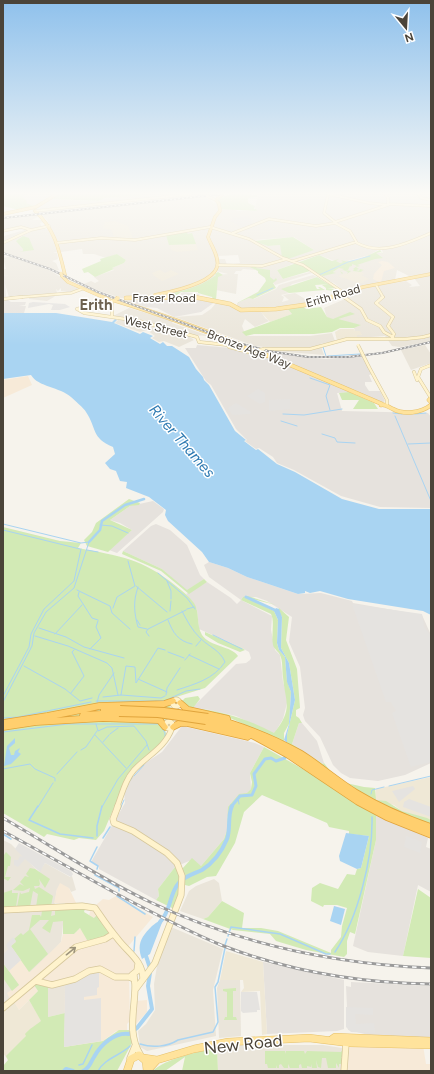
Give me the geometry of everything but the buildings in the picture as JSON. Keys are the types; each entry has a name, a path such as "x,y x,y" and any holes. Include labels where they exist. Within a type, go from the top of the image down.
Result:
{"highway":[{"path":"44,717 99,706 176,704 187,710 217,715 251,727 274,738 277,744"},
{"path":"3,723 83,711 119,711 207,719 277,744 359,801 389,818 414,825 431,827"},
{"path":"3,727 119,711"},
{"path":"37,722 90,718 148,718 160,720 169,726 187,723 277,744"},
{"path":"414,825 431,835"}],"main road":[{"name":"Bronze Age Way","path":"57,244 63,276 84,289 112,300 172,319 285,362 326,380 335,382 384,406"},
{"path":"112,300 160,294 187,287 213,273 217,265 217,260 211,244"},
{"name":"Erith Road","path":"242,310 311,304 344,292 431,274"},
{"name":"Fraser Road","path":"126,298 190,297 229,305 242,310"},
{"name":"Bronze Age Way","path":"172,319 292,366 295,370 299,369 384,406"},
{"path":"222,339 228,343 227,346 238,346"},
{"path":"229,341 285,362"},
{"path":"384,406 395,410 412,411 425,409 431,401"},
{"path":"384,406 407,412 431,408"},
{"name":"New Road","path":"143,1057 157,1060 194,1049 228,1042 309,1038 331,1040 431,1041"},
{"name":"New Road","path":"346,1040 431,1045"},
{"path":"127,1067 133,1057 143,1057 147,1064 147,1071"},
{"path":"147,1071 157,1060"}],"street":[{"path":"260,244 287,259 303,265 311,272 344,292"},
{"path":"292,261 349,244"},
{"path":"360,244 376,248 386,248 402,244"},
{"path":"217,265 260,266 279,263 287,259"},
{"path":"376,285 378,292 383,297 375,303 392,316 388,326 394,334 394,338"},
{"path":"3,299 73,293 84,289"},
{"path":"338,294 361,309 367,320 380,326 384,332 394,338"},
{"path":"112,300 112,316"},
{"name":"West Street","path":"112,300 79,308 78,310 83,313 112,316 182,332 197,337 198,341 227,346 248,352 257,351"},
{"path":"257,351 264,349 310,349 343,340 363,338 416,339 431,335"},
{"path":"354,340 387,400 384,406"},
{"path":"416,377 417,372 421,368 431,364"},
{"path":"431,364 421,369 418,377 431,401"},
{"path":"414,372 431,401"},
{"path":"40,979 49,985 71,979 89,971 100,969 115,977 137,976 151,969 180,898 182,876 176,863 168,854 134,831 113,822 127,780 137,766 159,750 169,736 169,726 176,704"},
{"path":"3,910 80,906 97,910 113,934 135,956 138,964 132,1003 135,1046 127,1067"},
{"path":"3,1008 40,979 76,947 87,942 106,940 113,934"},
{"path":"344,1071 346,1040"},
{"path":"135,1046 143,1057"}],"shaded area":[{"path":"3,244 55,244 57,252 53,252 57,253 58,259 52,261 56,263 59,270 55,271 3,252"},
{"path":"58,244 263,244 268,246 280,245 282,252 314,250 305,244 431,244 431,273 409,276 397,270 395,280 391,283 343,290 334,283 318,276 335,273 333,272 339,268 359,262 356,261 376,253 383,253 382,250 378,250 369,255 340,263 319,255 300,261 277,270 283,279 310,272 312,273 275,285 270,278 256,270 256,267 255,270 243,269 241,271 236,271 234,274 238,274 236,294 216,290 217,275 228,274 216,271 214,274 216,275 202,287 162,296 121,298 91,288 84,284 91,281 95,283 99,281 94,277 114,270 112,268 124,263 126,260 117,254 106,258 94,254 83,254 82,249 61,252","holes":["238,255 240,263 227,265 225,259 218,259 217,256"]},
{"path":"169,244 196,244 198,250 177,252 171,250"},
{"path":"11,256 49,270 81,289 73,293 61,291 61,288 58,291 56,289 57,293 54,297 47,301 29,299 29,296 9,297 5,284 5,277 8,275 3,276 3,269 6,269 3,258"},
{"path":"378,262 388,262 395,268 384,271 381,282 373,279 374,274 382,265"},
{"path":"160,270 165,273 171,270 179,274 162,281 152,273"},
{"path":"354,271 362,272 364,274 361,275 369,279 363,282 364,283 358,283 338,276"},
{"path":"431,274 431,341 400,347 392,346 385,336 357,338 357,335 362,335 355,331 354,328 360,325 327,318 324,308 345,299 339,294 406,281 412,285 409,287 420,286 414,278"},
{"path":"8,275 5,277 6,299 11,302 26,302 25,305 19,306 26,306 24,313 3,313 3,276"},
{"path":"313,275 317,277 292,284 285,291 289,293 281,295 284,297 282,302 289,300 283,295 295,293 312,303 260,310 269,321 255,327 245,319 242,326 246,336 310,336 332,333 335,341 320,344 324,355 276,351 273,348 255,346 175,317 202,315 211,309 216,303 237,307 237,303 249,298 254,299 276,289 279,285"},
{"path":"181,293 200,294 197,297 215,302 201,312 174,317 157,308 146,307 126,301 185,297 181,296"},
{"path":"29,303 65,304 70,307 60,310 51,310 53,305 49,304 28,308"},
{"path":"129,308 173,321 172,323 209,336 192,335 190,337 194,340 179,347 164,341 159,342 152,338 155,336 147,330 140,332 115,323 120,318 113,316"},
{"path":"287,308 292,314 270,322 259,310"},
{"path":"340,329 354,329 355,331 360,331 362,335 357,335 357,338 337,341 335,332"},
{"path":"197,345 230,348 250,353 264,350 296,356 326,359 363,356 372,374 369,375 372,382 365,382 365,385 369,391 380,391 385,401 382,403 354,392 337,393 342,411 428,413 431,417 431,508 380,507 341,496 294,470 277,463 273,457 259,448 256,449 245,441 247,440 236,429 211,385 206,381 185,348 196,348"},
{"path":"425,345 431,354 431,363 411,370 401,350"},
{"path":"28,376 32,385 3,398 3,380"},
{"path":"258,389 265,393 265,402 260,404 247,396"},
{"path":"290,399 290,409 269,411 269,400"},
{"path":"236,403 251,412 250,414 232,415 228,408"},
{"path":"153,501 164,509 163,512 117,553 109,550 132,530 120,523 110,520 130,506"},
{"path":"156,524 170,530 187,545 200,575 204,579 187,591 162,569 123,551 151,526"},
{"path":"209,562 228,568 247,577 298,594 321,593 352,601 353,603 422,615 431,635 431,763 405,775 378,781 350,778 341,773 333,765 320,737 305,721 303,715 305,708 300,667 289,642 292,617 267,601 256,597 243,597 241,600 209,577 204,565"},
{"path":"207,582 231,598 237,604 241,600 272,616 271,630 275,650 280,655 283,682 288,699 283,719 274,734 236,716 210,710 192,708 236,664 246,663 251,658 249,652 242,648 199,629 197,610 193,602 186,594"},
{"path":"352,604 422,614 424,627 431,636 431,762 411,767 392,713 396,711 391,702 386,702"},
{"path":"299,723 302,723 317,741 324,763 323,764 292,744"},
{"path":"182,726 255,743 264,747 250,773 251,789 227,817 227,830 224,839 201,866 189,861 175,867 158,889 159,896 156,900 99,869 99,867 91,862 125,803 124,791 127,783 144,764 162,752"},
{"path":"431,777 431,820 402,811 394,805 375,800 376,789"},
{"path":"413,786 415,789 399,802 392,791"},
{"path":"409,799 431,807 431,817 403,807 404,802"},
{"path":"376,814 428,838 426,847 431,849 431,892 418,885 403,956 368,952 353,946 376,840"},
{"path":"406,836 422,842 420,853 404,847"},
{"path":"3,840 11,844 39,872 45,863 70,877 72,876 76,890 71,892 69,888 57,889 54,908 65,907 61,942 3,1008"},
{"path":"19,843 71,871 73,874 71,877 45,863 40,872 25,859 18,867 14,865 14,860 18,860 20,856 23,857 15,849"},
{"path":"214,879 219,883 222,901 208,917 203,919 180,911 189,891 196,886"},
{"path":"60,883 69,888 77,905 54,903"},
{"path":"116,896 153,917 126,949 134,959 136,965 134,970 129,974 130,1021 127,1024 127,1031 116,1031 103,1041 64,1047 65,983 51,987 39,983 34,985 38,991 19,1010 13,1001 11,1002 7,993 19,985 3,963 3,954 11,946 30,972 61,942 63,934 74,934 80,928 84,933 94,918 89,915 91,909 103,899 109,900"},
{"path":"171,927 223,949 213,990 216,1036 147,1051 140,1047 138,1031 146,1024 155,1010 154,984 157,966"},
{"path":"13,937 16,941 11,946 21,960 9,971 3,963 3,954 8,949 6,945"},
{"path":"226,951 263,962 267,1034 262,1035 260,991 241,992 244,988 243,980 220,980"},
{"path":"263,962 344,980 344,1029 337,1031 267,1034"},
{"path":"99,971 99,987 97,988 97,995 84,997 84,1000 101,998 101,1041 64,1047 65,983 89,972"},
{"path":"220,980 240,980 241,1036 219,1038 217,988"},
{"path":"351,982 431,986 431,1038 369,1035 348,1030 346,986 351,987"},
{"path":"65,983 65,1013 48,1017 48,987"},
{"path":"241,992 257,992 260,1010 257,1010 257,1012 243,1013 241,1011"},
{"path":"29,1000 45,1027 8,1060 3,1053 3,1011 14,1002 19,1010"},
{"path":"147,1000 147,1012 136,1024 135,1001"},
{"path":"346,1007 373,1008 373,1015 355,1014 356,1024 374,1023 375,1033 351,1032 346,1027"},
{"path":"346,1043 423,1045 426,1064 431,1064 431,1071 344,1071"},
{"path":"242,1045 323,1045 342,1048 344,1071 218,1071 217,1048"}],"green space":[{"path":"19,244 32,244 34,250 19,252 23,251"},
{"path":"169,244 193,244 169,245"},
{"path":"262,244 305,244 314,250 288,259 282,257 280,245 268,246"},
{"path":"380,250 383,254 381,252 376,253 383,258 357,265 360,266 356,267 359,269 356,270 364,270 361,271 362,272 353,271 353,269 357,266 352,264 348,270 345,270 351,271 347,274 348,272 343,270 340,271 344,269 339,268 333,272 336,273 323,276 310,271 283,279 277,270 319,255 332,261 339,259 336,261 340,263 343,262 341,260 356,260"},
{"path":"117,254 126,260 124,263 112,268 114,269 95,277 88,272 84,273 82,269 101,261 100,259"},
{"path":"250,267 270,270 270,277 274,280 276,278 277,280 273,283 276,288 253,299 249,298 237,303 258,292 266,281 265,278 258,273 258,271"},
{"path":"218,272 223,275 218,277 216,300 228,301 214,301 212,297 198,292 181,292 177,295 155,297 195,287 209,280"},
{"path":"317,277 329,284 315,285 317,289 320,289 318,287 320,287 325,290 289,293 281,289"},
{"path":"329,284 335,288 327,289 335,289 333,290 338,291 333,293 331,291 334,291 326,290 326,288 322,285"},
{"path":"303,306 306,309 321,307 327,317 333,319 350,312 355,314 338,319 361,325 354,328 340,328 332,332 314,334 254,334 246,336 242,332 292,314 287,308"},
{"path":"349,392 374,403 378,409 353,409 359,400 342,400 339,393"},
{"path":"129,499 140,503 139,505 130,506 110,520 132,530 108,552 87,546 84,540 92,532 96,523"},
{"path":"3,527 60,541 81,543 78,548 118,556 152,569 176,586 194,603 197,610 199,627 202,635 210,642 231,650 238,656 205,688 173,698 167,702 171,708 166,720 161,719 167,736 158,748 129,772 104,831 96,840 79,838 74,840 47,834 44,837 3,813"},
{"path":"123,551 162,569 187,590 204,579 207,582 189,594 161,571 122,554"},
{"path":"248,596 276,605 248,598 274,611 278,620 277,643 279,650 285,657 287,681 291,692 289,724 284,733 284,742 223,715 188,708 181,702 185,698 198,696 200,699 193,708 235,716 274,733 280,724 284,717 287,705 282,660 273,645 272,617 271,614 241,600 243,597"},
{"path":"279,608 289,617 286,640 297,669 300,708 296,710 296,716 302,723 299,723 292,744 323,764 324,763 331,772 287,743 287,735 295,700 289,663 281,648 282,617 278,610"},
{"path":"205,632 245,650 240,652 218,643 205,635"},
{"path":"264,747 310,773 376,814 376,840 355,934 350,932 347,941 347,954 344,957 306,950 276,941 270,934 233,930 203,919 208,917 222,901 244,913 242,928 261,928 278,931 331,953 331,950 341,937 342,926 347,908 337,905 324,905 323,907 311,901 312,888 320,883 338,889 347,874 355,875 357,869 361,868 369,836 349,834 349,831 329,827 327,823 262,795 244,812 235,843 216,876 207,877 189,886 185,885 182,869 192,858 201,866 224,839 227,830 228,807 239,794 247,793 251,789 252,782 250,773"},
{"path":"346,783 375,788 376,800 386,801 402,811 427,818 431,820 431,824 387,806 366,795"},
{"path":"3,852 4,855 6,852 11,857 10,866 8,866 5,877 11,877 8,881 3,878"},
{"path":"175,867 180,877 180,888 174,909 156,900 159,896 158,889"},
{"path":"30,868 35,869 50,879 45,888 39,879 39,886 34,886 35,889 39,887 53,896 51,906 36,907 38,894 33,891 30,907 17,907 20,892 21,894 29,892 30,888 23,891 13,890 20,884 24,886 20,882 25,876 29,877 26,874"},
{"path":"418,889 431,898 431,958 403,956"},
{"path":"12,890 12,893 18,893 16,907 3,909 3,893"},
{"path":"55,909 85,909 84,912 94,918 98,914 110,934 106,939 87,940 80,928 74,934 63,934 63,921 53,922 50,933 42,928 49,920 40,920 30,929 48,954 29,972 11,946 16,942 14,939 21,933 23,935 29,930 32,915 40,915 41,917 42,911 52,910 51,916 55,915"},
{"path":"3,963 19,985 12,991 3,978"},
{"path":"39,983 48,987 48,1017 65,1013 64,1047 103,1041 119,1030 129,1030 132,1043 117,1071 3,1071 3,1066 8,1060 6,1056 26,1036 25,1034 27,1032 41,1021 29,1000 38,991 34,985"},
{"path":"236,988 236,991 233,991 233,1017 236,1017 237,1020 224,1020 225,1017 227,1017 227,992 223,991 223,989"},
{"path":"217,1048 218,1071 182,1071 185,1057 165,1071 153,1071 174,1059"},
{"path":"343,1049 344,1057 341,1057 343,1060 342,1064 339,1064 339,1068 336,1063 336,1068 328,1068 326,1058 322,1058 321,1068 318,1067 316,1060 317,1068 312,1068 311,1064 311,1067 307,1066 307,1068 302,1068 301,1064 299,1065 299,1068 290,1068 288,1064 288,1068 284,1068 281,1064 279,1065 279,1068 277,1068 276,1065 276,1068 268,1068 267,1064 265,1064 265,1051 285,1051 285,1054 286,1051 304,1051 305,1054 307,1051 341,1052"}],"water":[{"name":"River Thames","path":"3,313 56,313 112,322 115,319 117,320 114,323 140,334 143,332 153,336 150,338 160,344 163,342 167,346 172,346 189,357 196,369 209,385 235,431 246,440 244,441 256,450 258,449 277,464 295,472 342,499 379,509 431,509 431,615 423,611 348,599 320,591 310,593 305,591 305,593 298,594 247,577 228,568 209,562 202,552 168,521 165,515 166,510 149,497 126,488 127,482 120,481 116,471 110,469 105,463 115,454 113,447 101,440 95,432 85,410 71,397 61,391 44,385 34,379 31,375 3,379"},
{"path":"276,608 279,609 282,617 281,648 289,663 295,700 287,735 287,743 284,740 289,724 291,692 287,682 285,657 279,650 277,643 278,620 274,611"},
{"path":"15,738 15,743 9,748 11,755 14,755 15,751 20,748 18,752 21,754 11,764 4,766 7,746"},
{"path":"346,833 369,836 361,868 357,869 340,861 339,856"},
{"path":"334,906 345,909 341,925 330,921"},
{"path":"163,920 150,954 142,959 140,954 140,945 145,933 152,926"}],"waterway":[{"path":"319,275 348,262 370,256"},
{"path":"257,295 273,288"},
{"path":"323,347 326,356"},
{"path":"328,356 360,354"},
{"path":"310,378 330,385 326,396 330,410"},
{"path":"283,414 304,415 342,409"},
{"path":"393,413 402,414"},
{"path":"415,414 426,413"},
{"path":"395,416 431,501"},
{"path":"281,421 297,426"},
{"path":"322,434 335,438 337,442 355,443"},
{"path":"408,444 431,443"},
{"path":"89,542 100,530 102,521 125,505 144,499"},
{"path":"3,524 81,543 89,542 74,588 46,612 34,633 32,646 3,702"},
{"path":"100,525 112,526 128,533"},
{"path":"3,530 80,549"},
{"path":"3,696 29,647 31,634 44,609 74,581 81,549"},
{"path":"87,550 98,552"},
{"path":"113,608 117,597 135,586 128,561"},
{"path":"158,573 187,598 194,607"},
{"path":"167,581 171,591 171,599"},
{"path":"138,588 167,612"},
{"path":"138,588 136,592 135,612 138,627 147,629"},
{"path":"77,590 110,606 112,613 130,629"},
{"path":"79,592 78,596 92,618 98,620"},
{"path":"246,597 277,611"},
{"path":"170,611 171,601"},
{"path":"55,633 82,605"},
{"path":"187,609 194,607"},
{"path":"149,636 146,632 148,629 182,612"},
{"path":"177,690 210,677 221,668 225,662 220,654 197,635 182,612"},
{"path":"137,620 140,625"},
{"path":"168,620 177,636 183,641 192,644"},
{"path":"90,649 101,638 96,627 98,621"},
{"path":"39,628 55,633"},
{"path":"55,633 90,649"},
{"path":"213,635 242,649"},
{"path":"35,636 68,646 107,663 112,668 113,674"},
{"path":"196,646 201,640"},
{"path":"138,679 158,648 165,650"},
{"path":"90,649 124,658"},
{"path":"71,693 84,676 72,652 74,650"},
{"path":"168,652 184,658"},
{"path":"185,660 189,655"},
{"path":"189,655 219,669"},
{"path":"24,666 65,689 80,701 92,698"},
{"path":"121,695 126,666 135,667 136,683 138,679"},
{"path":"166,692 167,688 180,668"},
{"path":"98,701 99,695 113,674"},
{"path":"113,674 118,695"},
{"path":"138,679 166,692"},
{"path":"98,701 164,701 186,691 200,689"},
{"path":"103,697 121,695"},
{"path":"121,695 161,698 165,696"},
{"path":"3,718 18,717 91,702"},
{"path":"3,732 68,724 96,724"},
{"path":"96,724 159,724"},
{"path":"96,724 98,731 107,727 134,726 146,741 149,750"},
{"path":"161,726 165,733 165,738"},
{"path":"110,734 118,728"},
{"path":"81,750 86,747 97,731"},
{"path":"95,735 126,768"},
{"path":"103,742 109,735"},
{"path":"102,807 118,779 147,745"},
{"path":"57,774 77,752"},
{"path":"231,807 240,796 252,795 256,786 254,774 265,759 271,758 276,761 285,758 285,755"},
{"path":"3,769 30,764 35,769 55,778 55,781"},
{"path":"134,776 144,765"},
{"path":"389,786 431,776"},
{"path":"128,783 132,778"},
{"path":"38,807 53,783"},
{"path":"371,794 372,790 384,787"},
{"path":"238,798 239,804"},
{"path":"121,807 124,800"},
{"path":"38,806 29,820 60,834 93,838"},
{"path":"97,836 97,826 102,806"},
{"path":"160,922 164,918 175,888 180,881 206,867 223,848 229,831 232,806"},
{"path":"335,952 351,922 367,869 372,833 372,817"},
{"path":"103,838 110,827"},
{"path":"3,834 11,839"},
{"path":"97,847 90,861 98,866 97,869"},
{"path":"95,873 95,875 119,888 119,891"},
{"path":"117,896 145,914"},
{"path":"228,936 231,927 280,934 326,954 330,954"},
{"path":"134,951 135,937"},
{"path":"225,945 227,939"},
{"path":"140,1044 154,1046 164,1045 178,1040 213,1032 218,1022 215,987 218,982 225,948"},
{"path":"146,956 150,968"},
{"path":"83,1071 89,1067 104,1043 119,1035 129,1034 137,1028 152,1009 148,986 150,973"},
{"path":"79,1065 83,1064 92,1045"},
{"path":"98,1071 104,1063 130,1046"},
{"path":"64,1071 66,1069 73,1071"}],"railway":[{"path":"3,253 50,269 98,292 232,341 268,351 308,357 348,357 382,353 431,342"},
{"path":"3,818 131,893 184,917 218,929 252,940 323,956 359,962 431,968"},
{"path":"3,831 168,921 221,945 246,954 298,969 324,974 377,981 431,984"}],"district":[{"name":"Erith","path":"96,305"}]}
